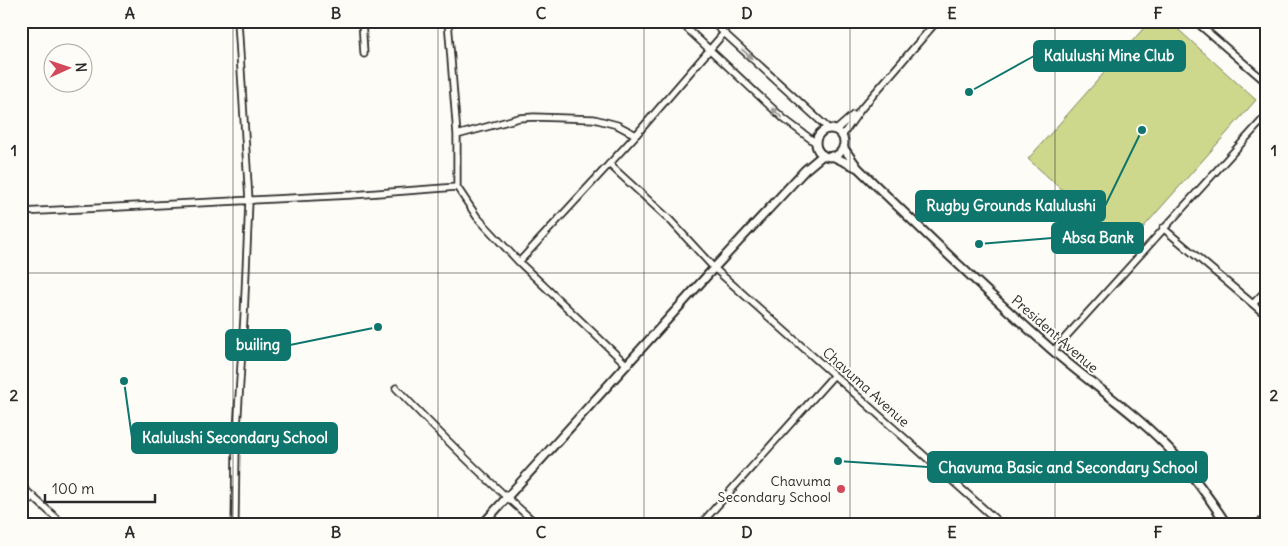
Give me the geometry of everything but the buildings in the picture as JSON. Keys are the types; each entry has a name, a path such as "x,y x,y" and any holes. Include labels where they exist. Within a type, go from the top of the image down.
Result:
{"street":[{"path":"235,525 236,445 243,335 248,201 238,21"},
{"path":"362,21 364,54"},
{"path":"448,21 457,135 457,187 477,217 518,262 627,365"},
{"path":"679,21 784,120 819,149 832,156 838,154 843,147 836,132 711,21"},
{"path":"482,525 805,170 819,149 820,133 836,132 860,109 937,21"},
{"path":"1195,21 1267,83"},
{"path":"518,262 636,134 724,33"},
{"path":"1053,351 1267,115"},
{"path":"457,135 519,118 534,117 594,119 617,125 636,134"},
{"name":"President Avenue","path":"843,147 858,168 972,277 1053,351 1138,420 1174,454 1198,483 1227,525"},
{"name":"President Avenue","path":"832,156 858,168"},
{"name":"Chavuma Avenue","path":"609,164 669,219 714,268 1002,525"},
{"path":"21,212 248,201 457,187"},
{"path":"1164,228 1267,316"},
{"path":"1253,304 1267,288"},
{"path":"700,525 834,375"},
{"path":"396,388 506,497 538,525"},
{"path":"21,486 64,525"},
{"path":"21,509 33,496"},
{"path":"1255,525 1267,518"}],"green space":[{"path":"1150,21 1169,21 1256,100 1126,247 1028,159"}],"place":[{"name":"Kalulushi Mine Club","path":"969,92"},
{"name":"Rugby Grounds Kalulushi","path":"1142,130"},
{"name":"Absa Bank","path":"979,244"},
{"name":"builing","path":"378,327"},
{"name":"Kalulushi Secondary School","path":"124,381"},
{"name":"Chavuma Basic and Secondary School","path":"838,461"},
{"name":"Chavuma Secondary School","path":"841,489"}]}
